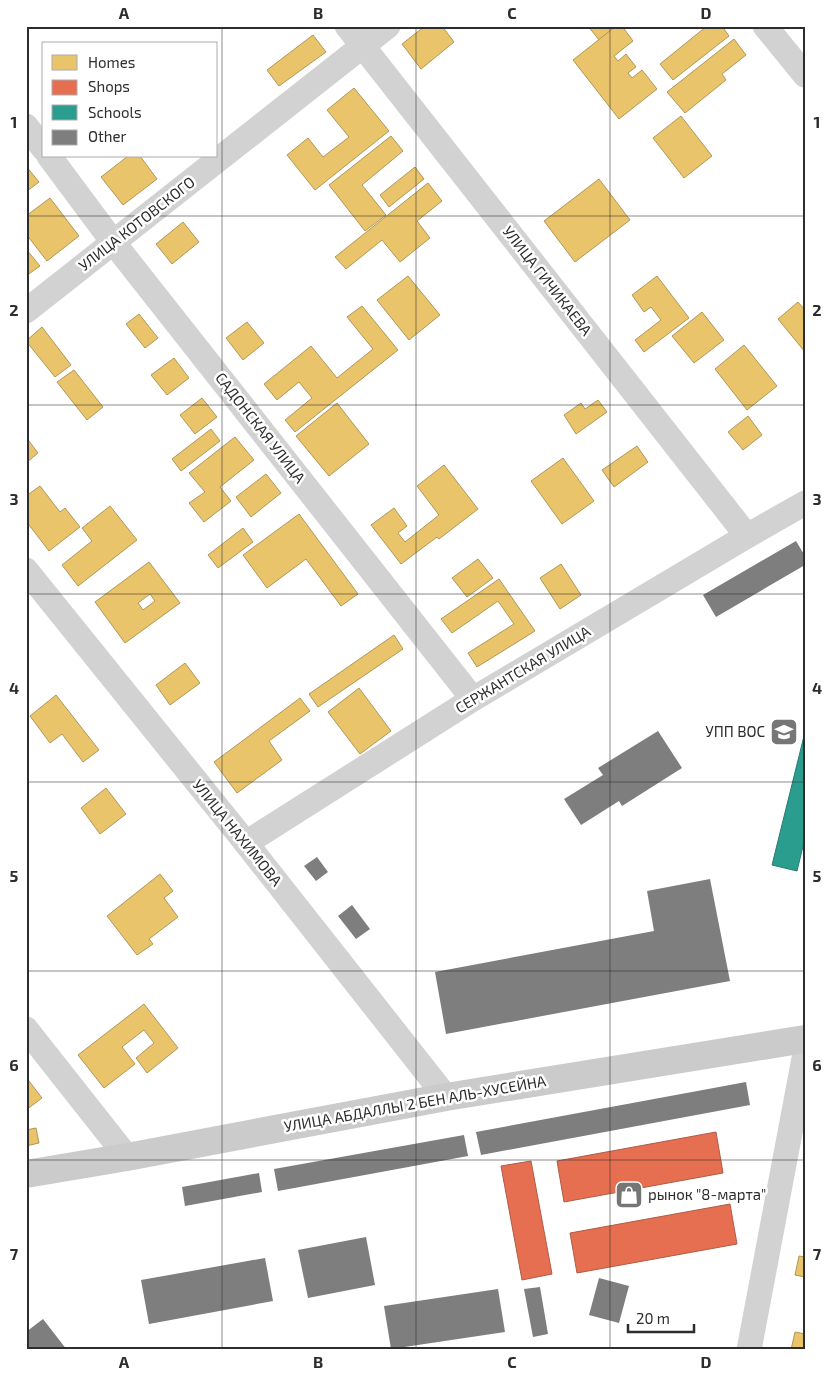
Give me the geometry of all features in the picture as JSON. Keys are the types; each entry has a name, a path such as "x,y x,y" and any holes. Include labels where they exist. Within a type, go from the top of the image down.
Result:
{"main road":[{"name":"УЛИЦА АБДАЛЛЫ 2 БЕН АЛЬ-ХУСЕЙНА","path":"26,1174 126,1157 446,1096 805,1039"}],"street":[{"name":"УЛИЦА ГИЧИКАЕВА","path":"347,26 747,536"},
{"name":"УЛИЦА КОТОВСКОГО","path":"26,311 388,26"},
{"path":"765,26 805,75"},
{"path":"26,126 42,146"},
{"name":"САДОНСКАЯ УЛИЦА","path":"50,158 113,242 474,699"},
{"name":"СЕРЖАНТСКАЯ УЛИЦА","path":"246,843 474,699 805,503"},
{"name":"УЛИЦА НАХИМОВА","path":"26,570 246,843 446,1096"},
{"path":"26,1029 126,1157"},
{"path":"749,1350 805,1053"}],"building: Homes":[{"path":"425,26 442,26 454,42 421,69 402,44"},
{"path":"588,26 616,26 599,40"},
{"path":"616,26 622,26 633,41 614,56 618,61 626,54 636,67 628,73 632,78 642,70 657,89 619,119 573,60"},
{"path":"707,26 722,26 729,36 673,80 660,64"},
{"path":"313,35 326,52 279,86 267,70"},
{"path":"734,39 746,55 722,74 726,80 685,113 667,92"},
{"path":"354,88 389,131 315,190 287,155 308,138 323,157 349,137 327,110"},
{"path":"681,116 712,156 684,178 653,138"},
{"path":"391,136 403,151 362,185 386,215 365,231 329,185"},
{"path":"125,158 141,158 157,179 123,205 101,177"},
{"path":"26,166 39,182 26,192"},
{"path":"415,167 424,179 389,207 380,195"},
{"path":"599,179 630,220 575,262 544,221"},
{"path":"428,183 442,201 417,221 430,238 400,262 382,240 346,269 335,257"},
{"path":"50,198 79,236 47,261 26,234 26,216"},
{"path":"183,222 199,242 172,264 156,244"},
{"path":"26,249 40,266 26,276"},
{"path":"408,276 440,315 409,340 377,300"},
{"path":"657,276 689,318 644,352 635,340 661,320 651,307 644,312 632,295"},
{"path":"798,302 805,310 805,352 778,319"},
{"path":"362,306 398,350 295,432 285,420 312,398 299,382 277,400 264,384 311,346 337,378 373,349 347,317"},
{"path":"702,312 724,340 694,363 672,336"},
{"path":"139,314 158,338 145,348 126,324"},
{"path":"247,322 264,343 243,360 226,338"},
{"path":"42,327 71,365 55,377 26,341"},
{"path":"744,345 777,386 747,410 715,369"},
{"path":"174,358 189,378 167,395 151,375"},
{"path":"74,370 103,407 87,420 57,382"},
{"path":"202,398 217,417 195,434 180,415"},
{"path":"598,400 607,412 576,434 564,415 581,403 585,409"},
{"path":"337,403 369,444 329,476 296,436"},
{"path":"748,416 762,435 743,450 728,432"},
{"path":"211,429 220,441 181,471 172,459"},
{"path":"26,437 38,453 26,463"},
{"path":"235,437 254,460 220,487 231,501 204,522 189,503 205,492 189,473"},
{"path":"637,446 648,462 614,487 602,470"},
{"path":"563,458 594,501 562,524 531,481"},
{"path":"444,465 478,509 439,539 437,537 401,564 371,525 394,508 407,526 398,533 405,542 439,515 417,486"},
{"path":"266,474 281,493 251,517 236,497"},
{"path":"40,486 60,512 65,508 80,527 49,551 26,521 26,496"},
{"path":"110,506 137,540 78,586 62,565 92,541 82,528"},
{"path":"299,514 358,594 341,606 306,559 267,588 243,555"},
{"path":"243,528 253,542 218,568 208,555"},
{"path":"478,559 493,578 467,597 452,578"},
{"path":"149,562 180,603 125,643 95,602","holes":["150,594 155,601 143,610 138,603"]},
{"path":"561,564 581,595 560,609 540,578"},
{"path":"499,579 535,631 477,667 468,653 514,624 498,601 452,633 441,619"},
{"path":"394,635 403,649 318,707 309,694"},
{"path":"185,663 200,683 170,705 156,685"},
{"path":"359,688 391,731 360,754 328,712"},
{"path":"56,695 99,750 83,762 62,734 50,743 30,716"},
{"path":"300,698 310,711 269,741 282,760 237,793 214,762"},
{"path":"106,788 126,814 100,834 81,808"},
{"path":"160,874 173,891 164,898 178,917 149,939 153,944 137,955 107,916"},
{"path":"144,1004 178,1048 147,1073 136,1058 154,1043 144,1030 122,1047 135,1064 104,1088 78,1055"},
{"path":"26,1077 42,1098 26,1110"},
{"path":"36,1128 39,1143 26,1146 26,1130"},
{"path":"799,1256 805,1257 805,1277 795,1275"},
{"path":"795,1332 805,1334 805,1350 791,1350"}],"building: Shops":[{"path":"716,1132 723,1173 564,1202 557,1161"},
{"path":"531,1161 552,1274 522,1280 501,1166"},
{"path":"730,1204 737,1244 577,1273 570,1233"}],"building: Schools":[{"path":"805,732 805,838 797,871 772,865"}],"building: Other":[{"path":"796,541 805,556 805,565 716,617 703,595"},
{"path":"658,731 682,768 622,806 619,801 581,825 564,799 603,775 598,768"},
{"path":"317,857 328,872 316,881 304,866"},
{"path":"710,879 730,981 446,1034 435,972 654,931 647,891"},
{"path":"352,905 370,929 356,939 338,916"},
{"path":"746,1082 750,1105 481,1155 476,1132"},
{"path":"464,1135 468,1156 278,1191 274,1169"},
{"path":"259,1173 262,1192 185,1206 182,1187"},
{"path":"366,1237 375,1285 308,1298 298,1250"},
{"path":"265,1258 273,1301 149,1324 141,1280"},
{"path":"599,1278 629,1286 619,1323 589,1315"},
{"path":"540,1287 548,1334 533,1337 524,1289"},
{"path":"498,1289 505,1332 391,1349 384,1306"},
{"path":"43,1319 67,1350 26,1350 26,1332"}],"place":[{"name":"УПП ВОС","path":"784,732"},
{"name":"рынок \"8-марта\"","path":"629,1195"}]}
